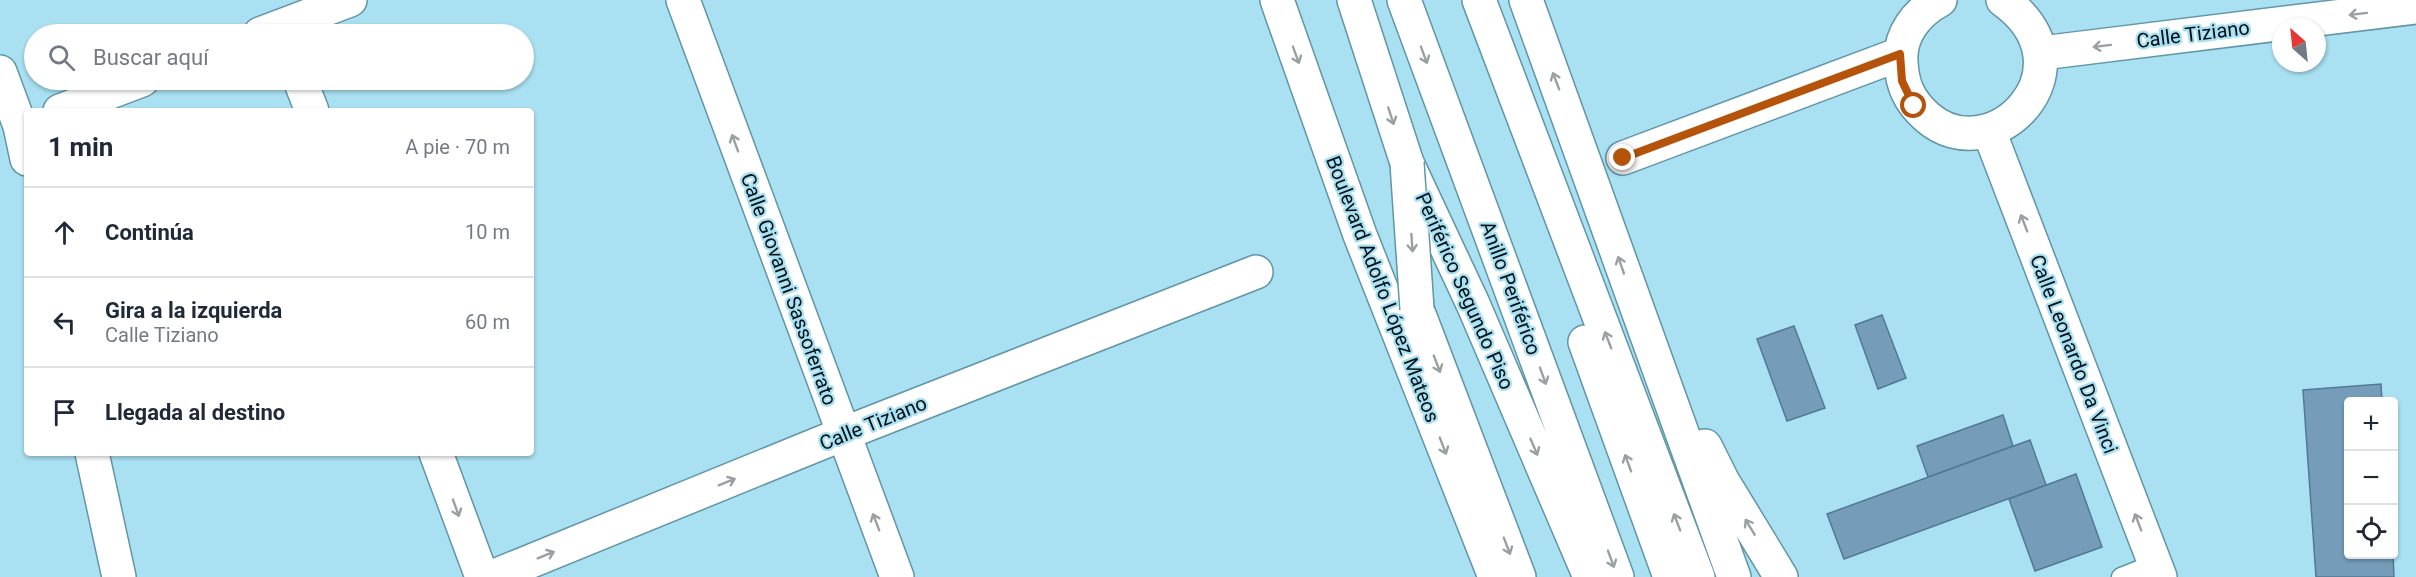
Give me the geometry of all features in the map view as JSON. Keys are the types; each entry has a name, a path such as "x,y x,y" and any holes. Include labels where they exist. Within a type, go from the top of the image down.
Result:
{"main road":[{"path":"274,24 350,0"},
{"name":"Calle Giovanni Sassoferrato","path":"683,0 897,577"},
{"name":"Boulevard Adolfo López Mateos","path":"1277,0 1360,235 1495,577"},
{"name":"Periférico Segundo Piso","path":"1354,0 1407,163 1478,315 1590,577"},
{"name":"Anillo Periférico","path":"1404,0 1617,577"},
{"path":"1461,0 1670,577"},
{"path":"1479,0 1698,577"},
{"path":"1526,0 1574,127 1636,308 1734,577"},
{"path":"1940,0 1916,17 1906,35 1900,54 1902,81 1914,106 1935,124 1961,132 1989,131 2013,118 2032,97 2041,71 2042,53 2025,18 2003,0"},
{"name":"Calle Tiziano","path":"2042,53 2416,7"},
{"path":"1623,158 1900,54"},
{"path":"0,72 24,151"},
{"path":"68,108 116,90"},
{"path":"304,90 311,108"},
{"name":"Calle Leonardo Da Vinci","path":"1989,131 2157,571"},
{"path":"1407,163 1417,309 1519,577"},
{"name":"Calle Tiziano","path":"492,577 843,434 1256,272"},
{"path":"1636,308 1722,480 1780,577"},
{"path":"93,456 119,577"},
{"path":"437,456 482,577"}],"lane":[{"path":"2121,577 2157,571"}],"building":[{"path":"1882,315 1906,378 1878,389 1855,325"},
{"path":"1794,326 1825,408 1787,421 1757,339"},
{"path":"2381,384 2382,397 2344,397 2344,559 2393,559 2394,577 2316,577 2303,390"},
{"path":"2003,415 2013,446 1928,477 1917,446"},
{"path":"2030,440 2046,485 1844,559 1827,514"},
{"path":"2076,474 2102,547 2035,571 2009,499"}],"route":[{"path":"1623,158 1900,54 1902,81 1914,106"}]}
